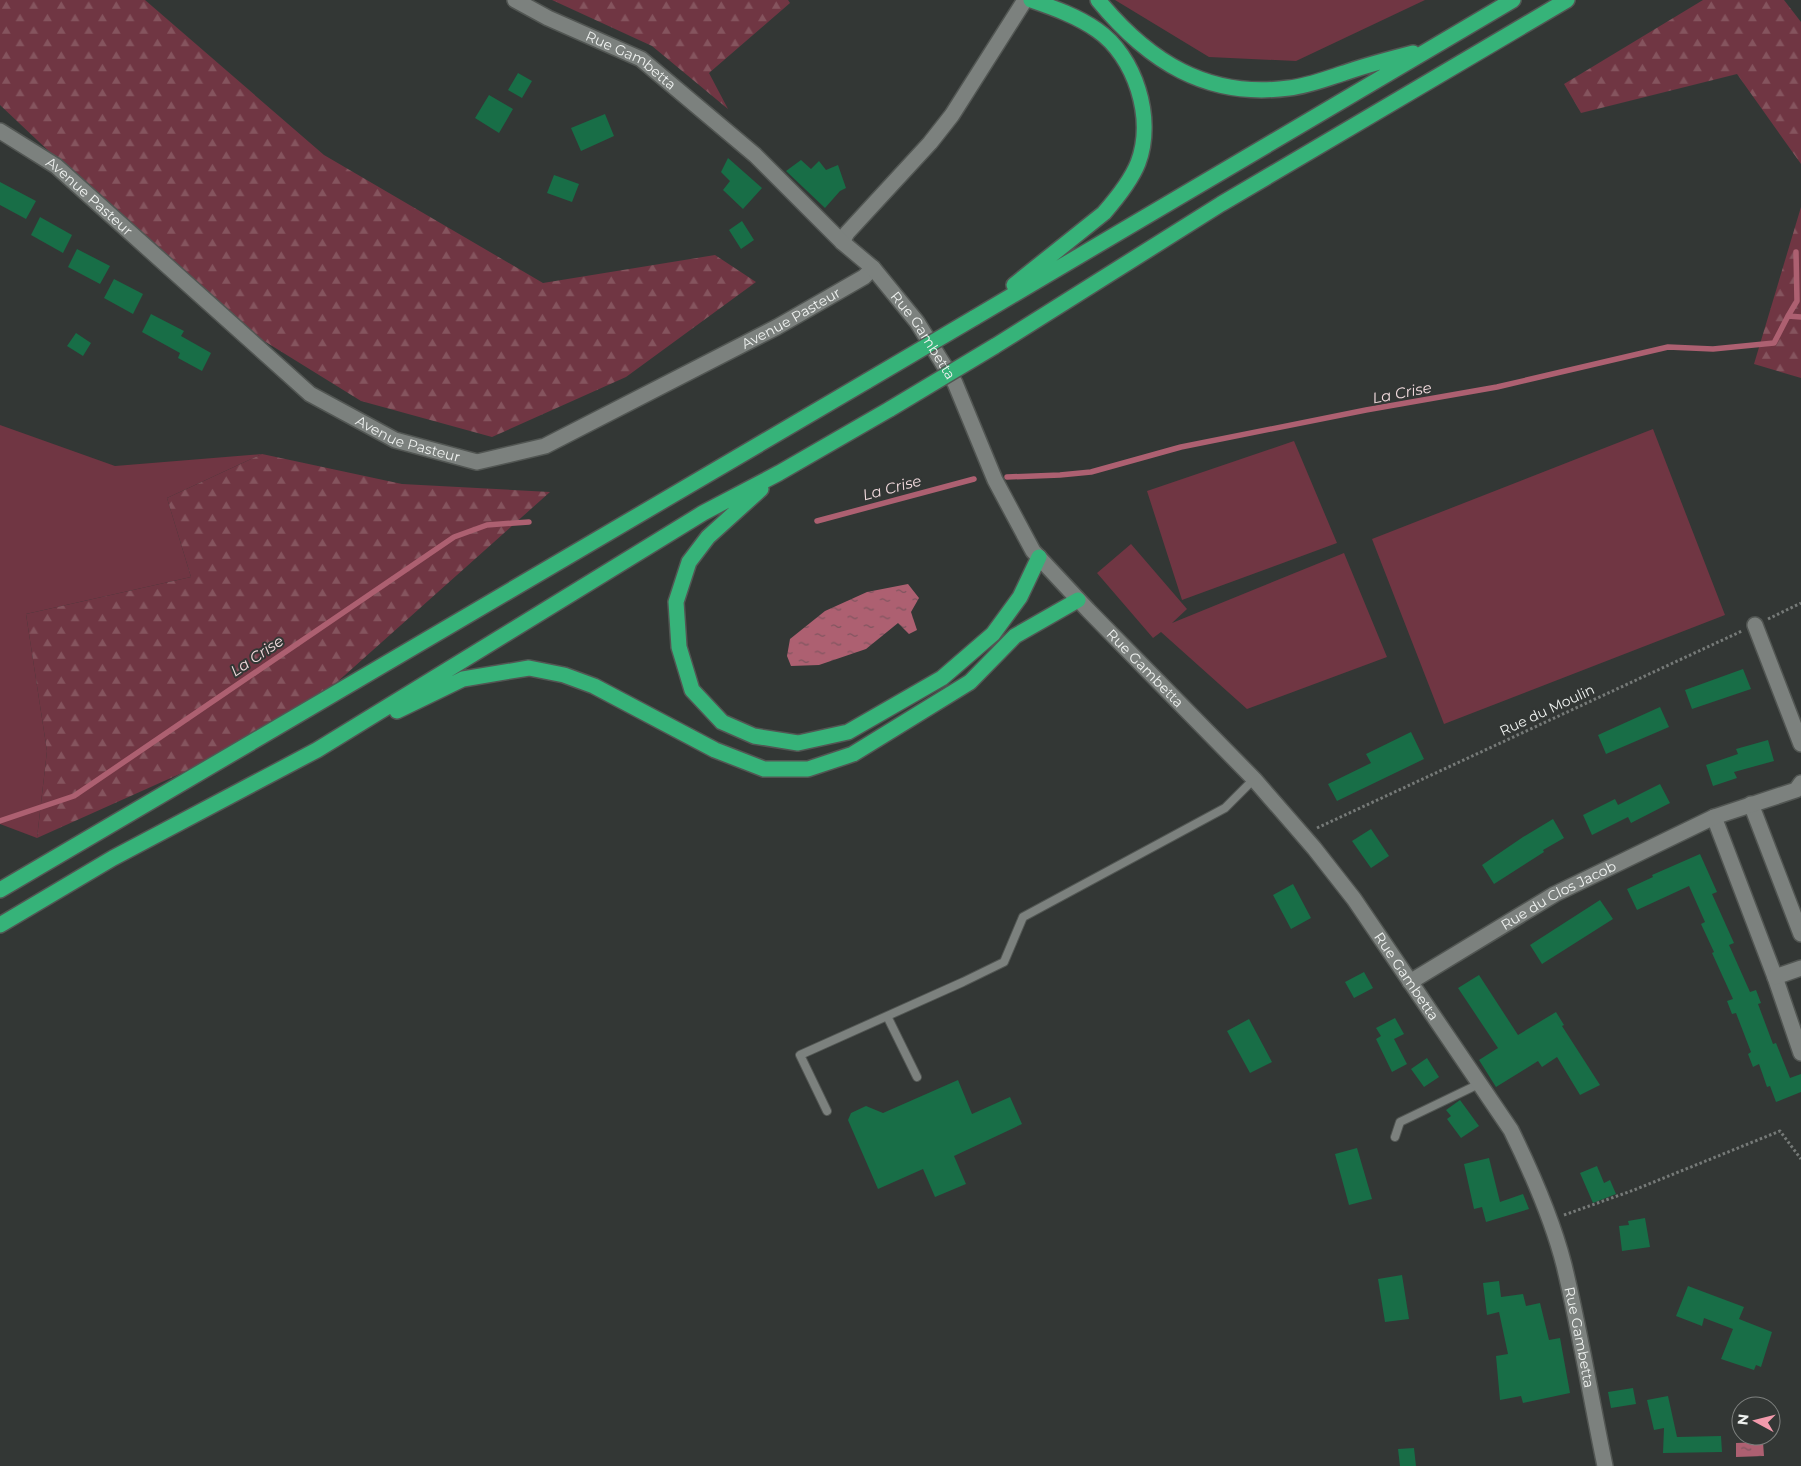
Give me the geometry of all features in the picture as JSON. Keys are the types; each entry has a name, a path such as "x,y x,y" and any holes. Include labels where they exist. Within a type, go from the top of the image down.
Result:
{"highway":[{"path":"974,318 1104,213 1115,200 1138,163 1144,137 1143,112 1138,90 1120,51 1098,31 1075,16 1031,0"},
{"path":"1098,0 1132,37 1157,58 1178,71 1205,81 1236,88 1264,90 1309,84 1434,47"},
{"path":"0,890 1514,0"},
{"path":"318,750 703,513 779,473 890,409 995,346 1221,204 1567,0"},
{"path":"779,473 708,537 689,562 676,602 679,647 692,690 722,722 754,736 798,743 848,732 942,678 993,634 1020,597 1039,557"},
{"path":"0,925 113,858 318,750 463,679 529,668 564,675 594,686 715,750 764,769 808,770 853,754 970,682 1015,636 1078,600"}],"street":[{"name":"Rue Gambetta","path":"515,0 548,18 641,59 755,155 842,242 873,268 917,322 955,383 995,480 1033,551 1078,600 1254,779 1303,835 1354,899 1511,1130 1529,1167 1550,1221 1563,1263 1605,1466"},
{"path":"842,242 847,232 930,143 952,116 1025,0"},
{"name":"Avenue Pasteur","path":"0,131 56,166 310,394 395,440 477,462 545,446 777,326 864,277 873,268"},
{"path":"1755,625 1801,744"},
{"name":"Rue du Clos Jacob","path":"1410,982 1555,894 1714,817 1796,790 1801,783"},
{"path":"1751,804 1801,934"},
{"path":"1714,817 1775,977 1801,1053"},
{"path":"1775,977 1801,968"}],"lane":[{"path":"827,1111 800,1055 1004,962 1024,917 1226,808 1254,779"},
{"path":"887,1016 917,1077"},
{"path":"1395,1137 1400,1122 1479,1084"}],"path":[{"name":"Rue du Moulin","path":"1303,835 1801,603"},
{"path":"1550,1221 1634,1190 1780,1131 1801,1160"}],"green space":[{"path":"0,0 145,0 324,155 543,283 715,255 756,282 626,377 492,437 361,401 222,315 0,105"},
{"path":"552,0 788,0 790,3 709,73 728,109 652,46"},
{"path":"1115,0 1425,0 1296,61 1209,57"},
{"path":"1703,0 1784,0 1801,22 1801,164 1737,74 1581,113 1564,84"},
{"path":"1801,207 1801,378 1754,364"},
{"path":"0,425 115,466 262,454 167,498 191,577 26,614 47,751 37,838 0,824"},
{"path":"1653,429 1725,615 1444,724 1372,539"},
{"path":"1294,441 1337,543 1182,600 1147,491"},
{"path":"262,454 402,484 550,492 289,725 37,838 47,751 26,614 191,577 167,498"},
{"path":"1131,544 1187,609 1172,623 1344,553 1387,657 1247,709 1161,632 1153,638 1097,573"}],"water":[{"path":"908,584 919,598 911,612 917,630 909,634 898,623 866,649 819,665 791,666 787,656 790,639 825,611 867,592"},
{"path":"1736,1446 1763,1446 1764,1456 1736,1457"}],"building":[{"path":"518,73 532,81 522,98 508,90"},
{"path":"489,95 513,109 499,133 475,118"},
{"path":"605,114 614,136 581,151 571,128"},
{"path":"728,158 762,188 743,209 723,190 730,181 721,172"},
{"path":"801,160 811,169 819,161 826,170 838,165 846,188 840,191 825,208 786,171"},
{"path":"554,175 579,184 572,202 547,193"},
{"path":"0,182 36,201 26,219 0,205"},
{"path":"40,217 72,235 63,253 31,235"},
{"path":"742,221 754,240 741,249 729,230"},
{"path":"77,249 110,266 100,284 68,267"},
{"path":"114,279 143,294 133,314 104,298"},
{"path":"151,314 184,331 181,336 211,353 202,371 178,358 180,353 142,332"},
{"path":"76,333 91,343 83,356 67,346"},
{"path":"1743,669 1751,689 1692,709 1685,690"},
{"path":"1660,707 1669,727 1606,754 1598,735"},
{"path":"1411,732 1424,759 1337,801 1328,784 1371,763 1366,754"},
{"path":"1768,740 1774,761 1734,772 1737,778 1713,786 1706,765 1738,754 1736,749"},
{"path":"1660,784 1670,803 1631,823 1628,817 1592,835 1583,815 1615,799 1618,805"},
{"path":"1553,819 1564,838 1543,850 1544,852 1494,884 1482,865"},
{"path":"1371,829 1389,856 1371,868 1352,841"},
{"path":"1700,854 1717,892 1712,894 1734,943 1729,945 1750,992 1756,990 1761,1003 1758,1004 1773,1044 1776,1043 1790,1078 1801,1074 1801,1092 1776,1102 1770,1086 1767,1087 1759,1064 1753,1067 1748,1054 1751,1052 1736,1013 1732,1014 1727,1001 1733,999 1712,953 1714,952 1701,924 1705,922 1689,886 1637,910 1627,889 1653,877 1652,875"},
{"path":"1293,884 1311,918 1291,929 1273,895"},
{"path":"1600,900 1613,919 1542,964 1530,945"},
{"path":"1364,972 1373,988 1354,998 1345,982"},
{"path":"1479,975 1518,1035 1556,1012 1564,1025 1562,1026 1600,1085 1580,1095 1557,1057 1542,1067 1538,1061 1496,1087 1479,1060 1498,1048 1458,988"},
{"path":"1395,1018 1404,1034 1394,1039 1407,1064 1392,1072 1376,1039 1381,1036 1376,1028"},
{"path":"1249,1019 1272,1062 1250,1073 1227,1031"},
{"path":"1427,1058 1439,1077 1424,1087 1411,1069"},
{"path":"958,1080 972,1114 1010,1097 1022,1124 954,1156 966,1184 935,1197 923,1169 878,1189 848,1120 851,1113 866,1106 883,1113"},
{"path":"1460,1100 1479,1126 1461,1138 1447,1119 1451,1116 1446,1110"},
{"path":"1357,1148 1372,1199 1349,1205 1335,1154"},
{"path":"1489,1158 1500,1202 1523,1194 1529,1209 1486,1222 1482,1207 1474,1209 1464,1164"},
{"path":"1597,1166 1604,1183 1610,1180 1616,1194 1593,1203 1580,1173"},
{"path":"1645,1218 1650,1247 1622,1251 1619,1226 1629,1225 1628,1221"},
{"path":"1402,1275 1409,1319 1385,1322 1378,1279"},
{"path":"1499,1281 1501,1297 1523,1294 1526,1306 1540,1303 1549,1340 1560,1338 1570,1393 1523,1403 1521,1396 1500,1400 1496,1356 1508,1354 1499,1312 1487,1315 1483,1283"},
{"path":"1688,1286 1744,1307 1739,1319 1772,1332 1761,1367 1756,1365 1754,1370 1721,1359 1733,1329 1704,1318 1702,1326 1676,1316"},
{"path":"1633,1388 1636,1404 1611,1408 1608,1392"},
{"path":"1668,1396 1677,1437 1721,1436 1722,1452 1663,1453 1664,1428 1654,1430 1647,1400"},
{"path":"1414,1448 1416,1466 1400,1466 1398,1449"}],"waterway":[{"name":"La Crise","path":"1788,316 1797,301 1796,252"},
{"name":"La Crise","path":"1007,477 1091,472 1181,447 1366,410 1497,387 1668,347 1713,349 1774,343 1788,316 1801,317"},
{"name":"La Crise","path":"817,521 974,479"},
{"name":"La Crise","path":"0,821 74,796 454,537 487,525 529,522"}]}
